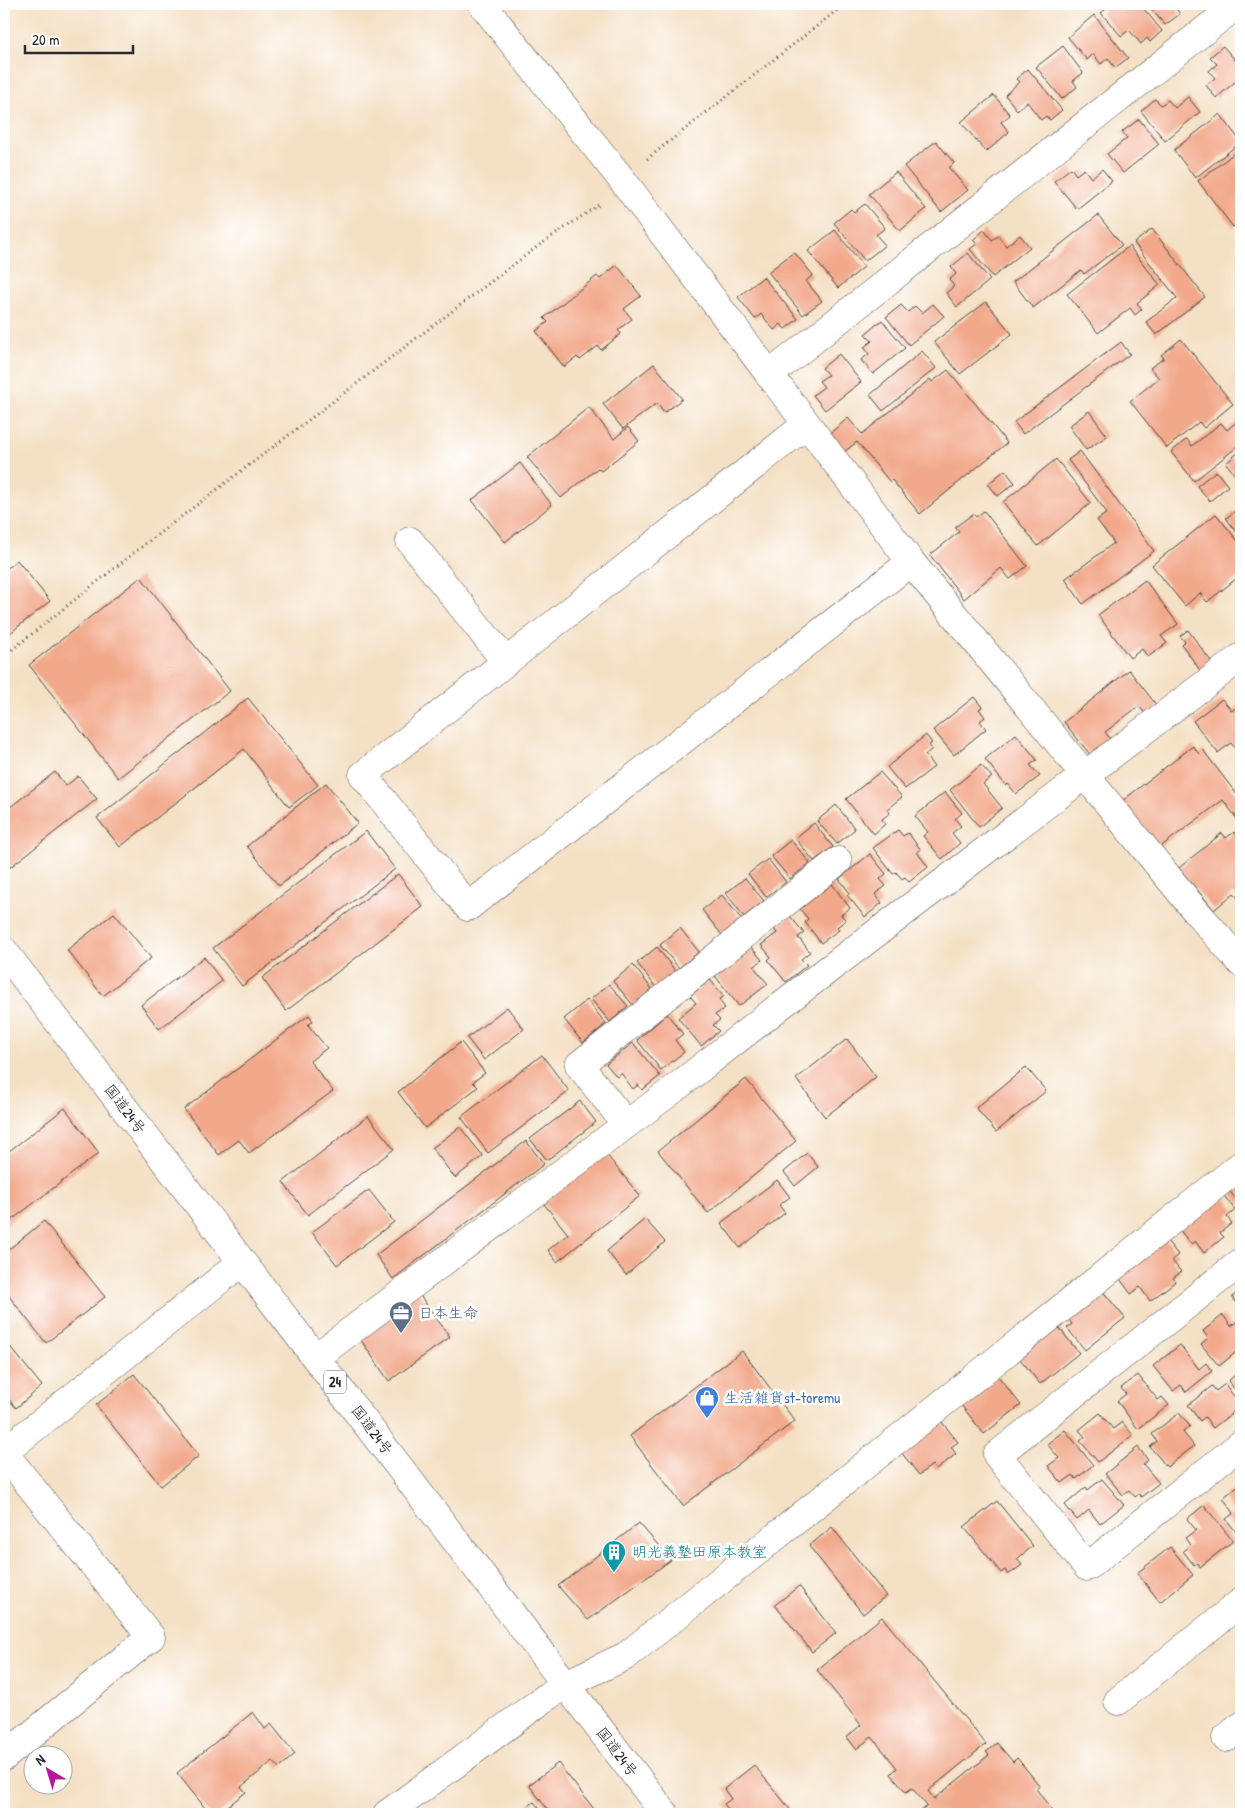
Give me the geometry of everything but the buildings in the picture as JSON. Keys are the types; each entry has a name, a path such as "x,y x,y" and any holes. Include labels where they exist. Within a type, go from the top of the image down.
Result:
{"main road":[{"path":"482,4 627,186 911,562 1086,774 1195,910 1241,963"},
{"path":"769,375 1240,5"},
{"path":"807,424 363,775 468,907 911,562"},
{"path":"410,541 506,662"},
{"path":"316,1357 1241,657"},
{"path":"626,1124 579,1064 838,861"},
{"name":"国道24号","path":"4,951 665,1814"},
{"path":"388,1814 566,1684 626,1656 1241,1164"},
{"path":"4,1757 151,1637 4,1452 242,1262"},
{"path":"1241,1262 998,1455 1087,1567 1241,1444"},
{"path":"1118,1701 1241,1602"}],"path":[{"path":"4,656 140,548 530,252 627,186 641,164 845,4"}],"place":[{"name":"日本生命","path":"401,1334"},
{"name":"生活雑貨st-toremu","path":"707,1419"},
{"name":"明光義塾田原本教室","path":"614,1573"}]}
